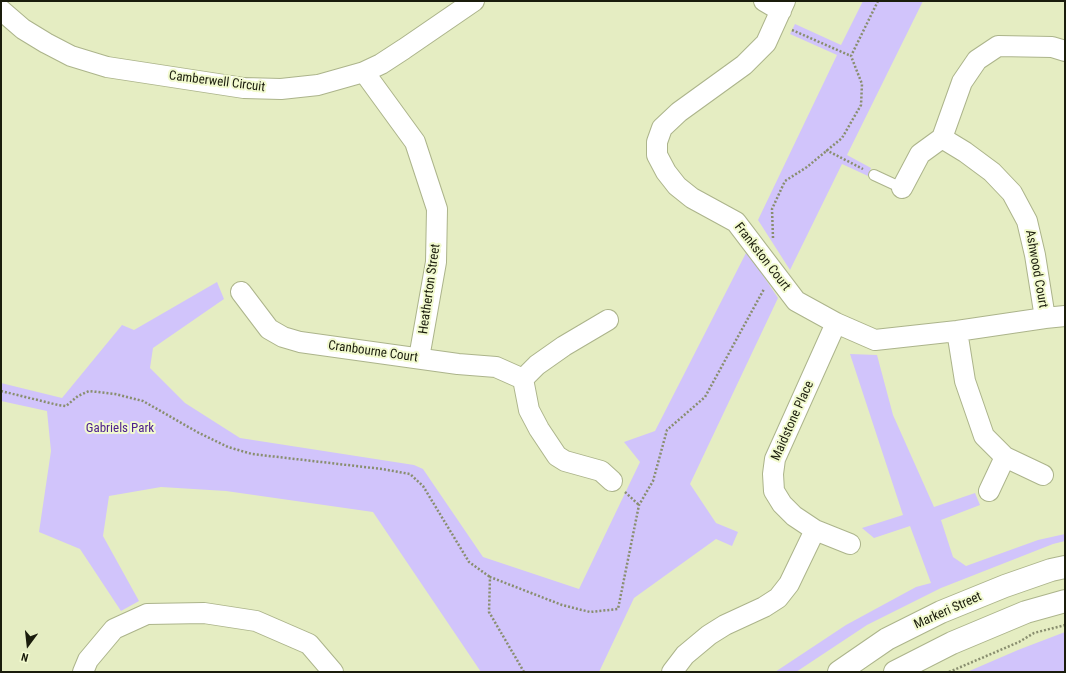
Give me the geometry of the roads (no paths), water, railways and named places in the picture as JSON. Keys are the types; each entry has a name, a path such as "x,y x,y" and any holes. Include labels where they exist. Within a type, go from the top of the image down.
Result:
{"main road":[{"name":"Markeri Street","path":"839,672 887,639 942,612 1005,586 1051,570 1065,567"},
{"path":"895,672 952,643 1026,612 1065,601"}],"street":[{"name":"Camberwell Circuit","path":"1,10 23,28 46,43 71,56 107,67 244,88 281,89 318,85 364,72 381,64 474,1"},
{"path":"764,1 780,12"},
{"name":"Frankston Court","path":"780,12 766,43 744,65 679,112 662,128 657,142 657,155 666,172 677,186 692,198 736,222 796,301 836,324 876,340 957,331 1065,316"},
{"path":"902,188 920,154 942,138 962,82 976,60 998,46 1052,47 1065,51"},
{"name":"Heatherton Street","path":"364,72 415,142 437,209 436,262 419,358"},
{"name":"Ashwood Court","path":"942,138 965,152 992,172 1012,193 1027,221 1035,255 1045,318"},
{"name":"Cranbourne Court","path":"241,292 269,329 283,337 300,342 496,368 522,379"},
{"path":"608,320 564,346 537,365 522,379 529,410 539,429 557,456 565,461 601,471 612,481"},
{"name":"Maidstone Place","path":"836,324 775,459 773,474 774,491 782,504 794,516 815,530 850,544"},
{"path":"957,331 965,381 984,436 1005,456 1043,475"},
{"path":"989,491 1005,456"},
{"path":"672,672 685,655 709,636 778,598 789,584 815,530"},
{"path":"83,672 88,660 114,629 147,614 204,613 256,621 309,644 333,672"}],"lane":[{"path":"874,175 902,188"}],"park label":[{"name":"Gabriels Park","path":"120,429"}]}
